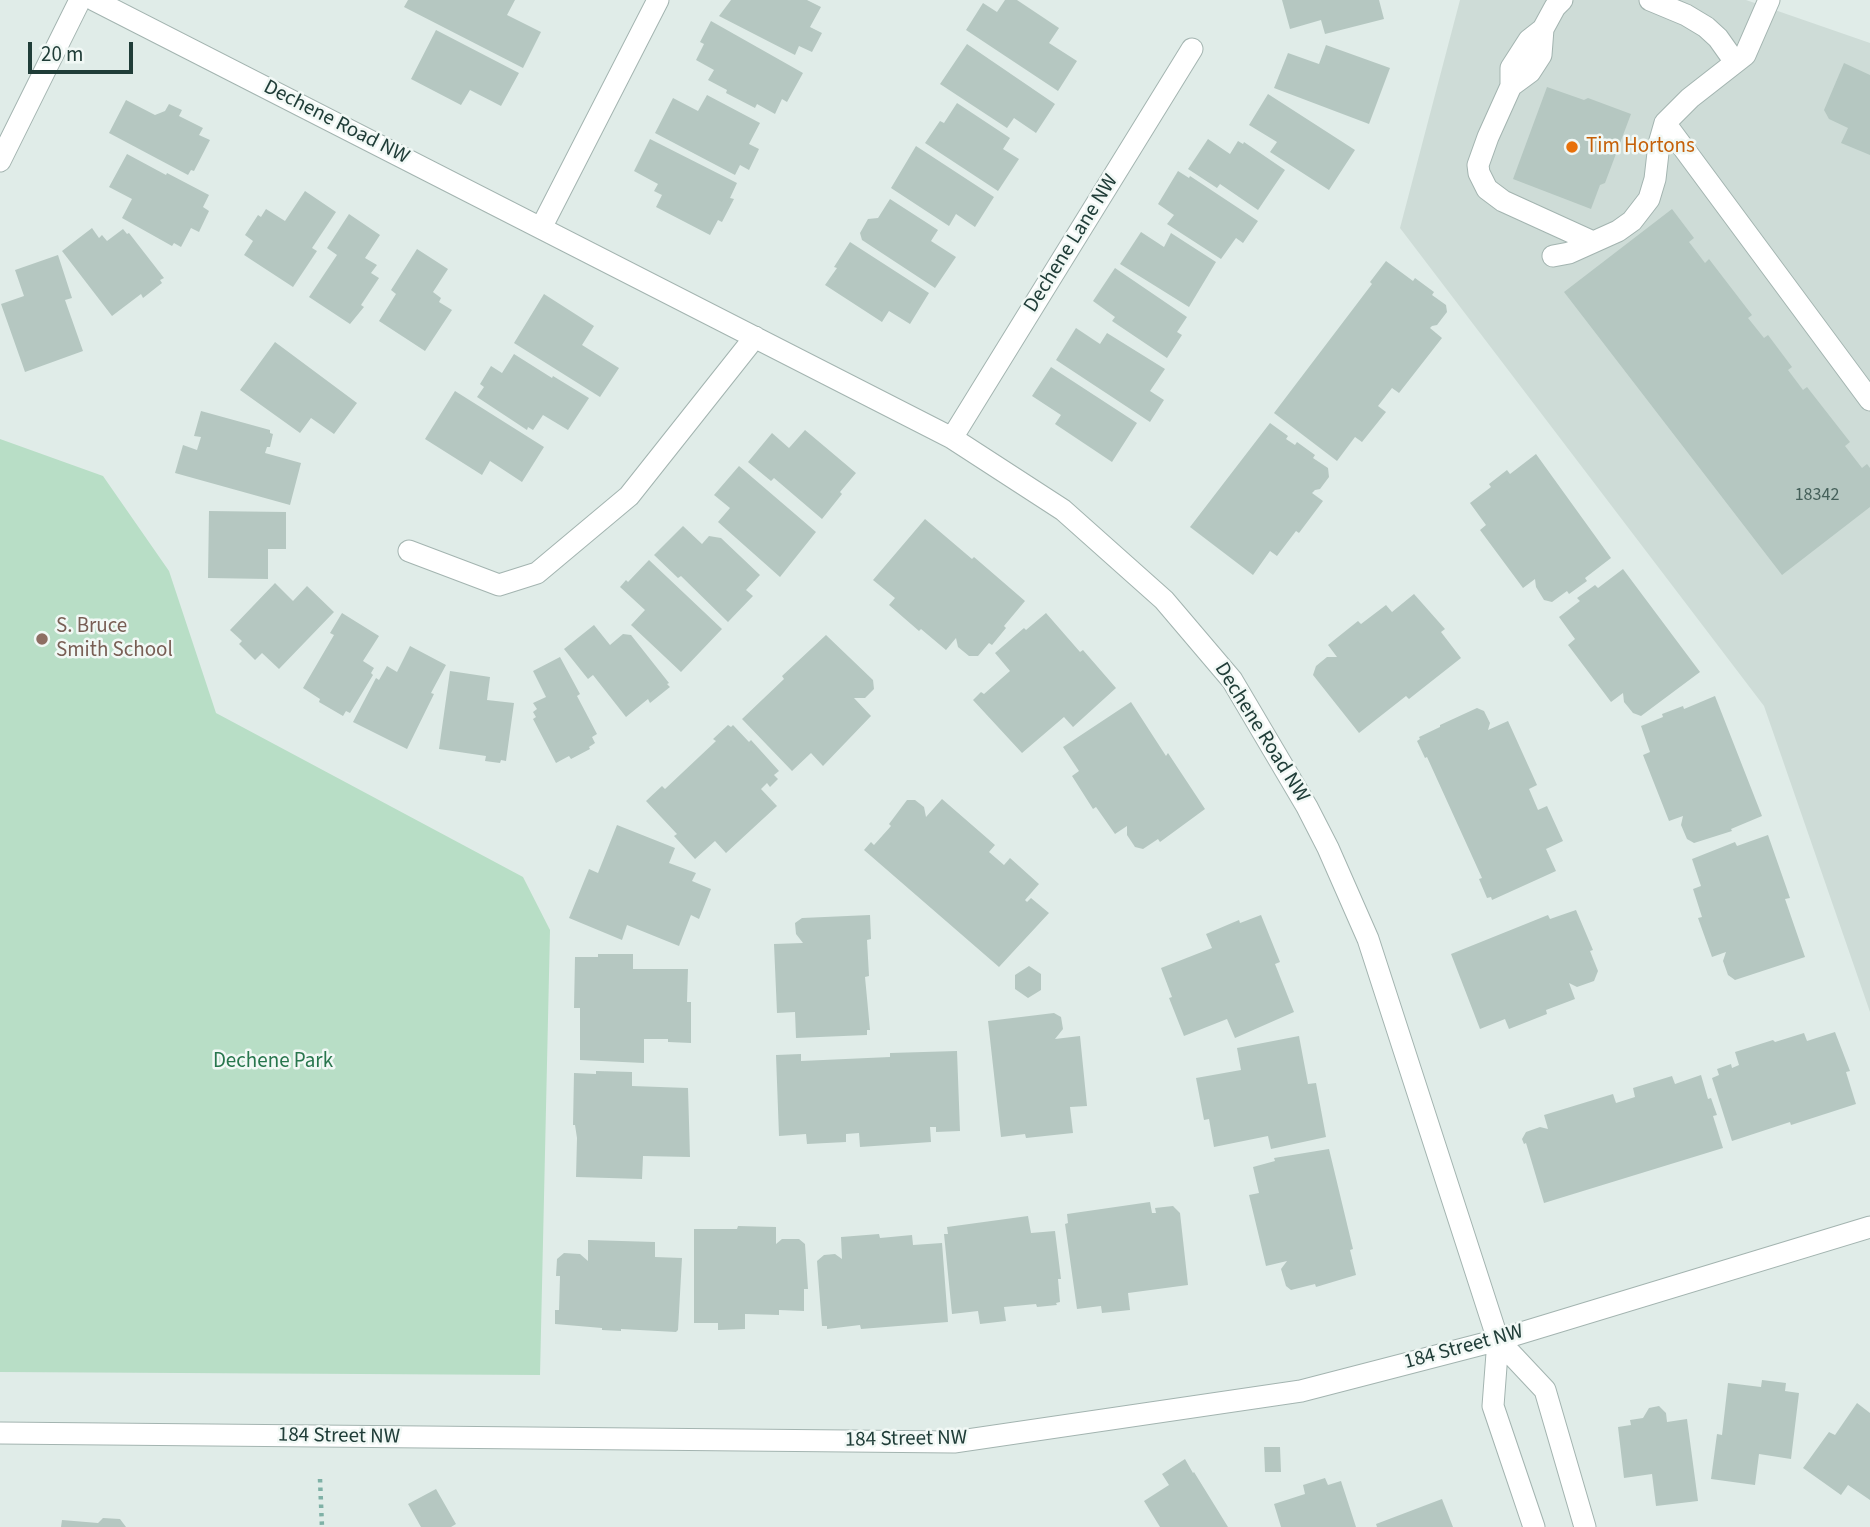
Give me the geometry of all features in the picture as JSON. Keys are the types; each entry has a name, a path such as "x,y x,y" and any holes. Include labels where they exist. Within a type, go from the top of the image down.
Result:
{"street":[{"path":"0,161 80,0"},
{"name":"Dechene Road NW","path":"94,0 952,439 1063,510 1164,600 1232,680 1307,807 1328,848 1368,939 1499,1340"},
{"path":"541,228 658,0"},
{"path":"1562,0 1543,29 1541,55 1530,72 1511,86 1478,165 1481,180 1487,189 1503,201 1593,242"},
{"path":"1650,0 1686,15 1706,27 1718,38 1735,62"},
{"path":"1553,256 1569,253 1618,231 1632,221 1649,199 1665,123 1690,98 1745,55 1769,0"},
{"name":"Dechene Lane NW","path":"952,439 1192,49"},
{"path":"1665,123 1870,400"},
{"path":"409,551 499,585 537,573 629,496 755,337"},
{"name":"184 Street NW","path":"0,1433 954,1442 1301,1391 1499,1340 1870,1227"},
{"path":"1499,1340 1493,1406 1534,1527"},
{"path":"1499,1340 1545,1390 1585,1527"}],"path":[{"path":"320,1479 322,1527"}],"shaded area":[{"path":"1460,0 1746,0 1870,43 1870,1012 1764,706 1400,228"}],"green space":[{"name":"Dechene Park","path":"0,439 103,476 169,571 216,713 523,877 550,930 540,1375 0,1372"}],"building":[{"path":"408,0 515,0 507,15 541,32 523,68 404,7"},
{"path":"731,0 807,0 821,7 810,27 822,33 812,52 799,46 795,55 719,16"},
{"path":"1005,0 1017,0 1059,28 1049,43 1077,61 1058,91 966,30 983,3 997,12"},
{"path":"1282,0 1379,0 1384,19 1325,34 1321,20 1290,29"},
{"path":"711,21 803,73 787,102 782,99 775,114 757,104 755,108 708,80 714,70 696,60 704,44 700,42"},
{"path":"436,30 519,73 501,106 470,90 461,105 411,79"},
{"path":"967,44 1055,104 1036,133 1014,118 1007,128 940,84"},
{"path":"1326,45 1390,68 1369,124 1274,88 1288,53 1319,64"},
{"path":"1844,63 1870,75 1870,155 1841,143 1848,128 1829,119 1824,110"},
{"name":"Tim Hortons","path":"1547,87 1631,114 1605,183 1600,185 1591,209 1513,179"},
{"path":"1268,94 1355,150 1329,190 1270,152 1277,142 1249,125"},
{"path":"707,95 760,123 749,144 759,149 749,170 740,165 735,175 655,133 673,98 698,111"},
{"path":"126,100 155,115 165,111 169,104 182,110 179,116 203,128 199,135 210,140 194,171 191,170 188,175 109,133"},
{"path":"957,103 1010,138 1003,149 1019,159 998,191 925,143 940,121 944,123"},
{"path":"650,139 737,183 730,198 734,199 722,222 718,220 710,235 656,207 662,195 654,191 658,184 634,171"},
{"path":"1208,139 1230,154 1238,141 1243,144 1244,142 1285,170 1258,210 1220,184 1217,188 1188,169"},
{"path":"916,146 994,197 975,227 956,214 949,226 891,188"},
{"path":"127,154 209,195 203,207 209,211 199,232 191,228 181,247 174,243 172,246 122,218 132,199 109,187"},
{"path":"1178,171 1189,178 1190,176 1258,221 1243,243 1236,238 1221,259 1167,224 1174,215 1158,204"},
{"path":"305,191 336,212 312,248 317,251 293,287 244,255 253,241 245,235 258,215 261,217 266,209 285,221"},
{"path":"890,199 938,230 931,241 956,257 935,288 862,240 860,233 868,219 878,218"},
{"path":"1672,209 1694,238 1689,242 1705,263 1709,259 1752,315 1748,318 1764,338 1768,335 1792,367 1788,370 1803,390 1807,387 1850,442 1845,446 1862,468 1867,464 1870,468 1870,507 1782,575 1564,292"},
{"path":"349,214 380,235 365,258 377,265 371,273 379,278 361,305 364,307 350,324 309,297 337,255 327,248"},
{"path":"92,228 99,238 102,235 107,241 123,229 129,233 164,278 160,280 162,283 143,298 141,294 112,316 62,251"},
{"path":"1141,232 1164,247 1171,233 1216,262 1189,307 1120,264"},
{"path":"850,242 929,293 910,324 889,311 882,322 825,285"},
{"path":"417,249 448,269 433,292 441,298 439,302 452,310 425,351 379,321 396,294 391,290"},
{"path":"58,255 72,298 65,300 83,351 25,372 1,304 24,296 15,270"},
{"path":"1386,261 1413,281 1415,278 1446,305 1447,312 1437,325 1430,328 1442,338 1399,393 1392,388 1378,406 1386,412 1362,442 1355,437 1337,461 1274,413 1372,284 1370,282"},
{"path":"1115,268 1187,317 1177,332 1182,335 1167,358 1112,321 1115,317 1093,301"},
{"path":"544,294 594,326 582,345 619,368 600,397 514,343"},
{"path":"1076,328 1100,344 1107,333 1165,369 1150,391 1164,400 1150,422 1056,360"},
{"path":"275,342 357,403 334,434 311,418 300,433 240,390"},
{"path":"514,354 589,398 568,430 543,415 533,430 528,427 527,430 477,397 484,387 480,384 491,366 502,373"},
{"path":"1051,367 1137,423 1112,462 1055,424 1061,415 1032,396"},
{"path":"455,391 544,447 522,482 490,461 482,475 425,439"},
{"path":"201,411 270,430 273,434 270,447 267,447 265,453 301,463 290,505 175,473 183,445 197,450 201,437 194,436"},
{"path":"1270,423 1288,436 1286,439 1295,445 1297,442 1315,455 1313,458 1328,468 1329,477 1320,489 1312,493 1323,501 1299,533 1296,531 1277,556 1270,551 1253,575 1190,527"},
{"path":"805,430 856,473 822,519 774,478 771,481 748,462 772,433 789,448"},
{"path":"1536,454 1611,558 1585,578 1587,581 1552,602 1544,600 1536,587 1535,579 1523,588 1480,530 1486,525 1470,503 1507,470 1510,474"},
{"path":"739,466 816,532 780,577 718,522 730,508 714,495"},
{"path":"209,511 286,512 286,549 268,549 268,579 208,578"},
{"path":"925,519 1025,601 992,645 989,643 978,656 969,656 958,647 956,638 946,650 921,629 919,631 889,605 895,598 873,580"},
{"path":"683,526 702,544 709,536 721,538 760,575 746,590 753,596 728,622 681,576 678,578 654,555"},
{"path":"649,560 722,629 681,672 631,625 645,610 620,587"},
{"path":"1623,569 1700,672 1641,716 1633,713 1624,702 1623,693 1611,702 1568,645 1575,639 1559,617 1580,601 1577,598 1595,585 1598,588"},
{"path":"275,583 293,601 307,586 334,612 279,669 262,653 255,660 239,644 242,641 230,630"},
{"path":"1414,594 1445,629 1441,632 1461,658 1409,699 1406,696 1359,733 1313,675 1316,666 1327,657 1337,657 1328,645 1358,621 1361,624 1386,605 1392,612"},
{"path":"342,613 379,636 363,661 374,668 371,673 373,675 350,713 346,711 343,716 319,702 320,699 303,688 334,635 330,633"},
{"path":"1046,613 1116,688 1073,727 1064,717 1022,753 973,700 1010,671 995,653"},
{"path":"594,625 610,645 623,634 631,635 670,687 650,703 648,699 626,717 593,675 588,679 564,649"},
{"path":"826,635 873,680 874,689 865,698 854,698 871,716 823,766 811,753 792,771 742,719 784,679 782,676"},
{"path":"410,646 446,665 407,749 353,722 376,678 379,680 387,666 397,672"},
{"path":"560,657 597,734 592,737 595,743 590,749 556,763 533,719 536,717 533,712 537,709 533,703 546,697 533,671"},
{"path":"450,671 490,677 487,700 514,703 506,761 485,761 486,756 439,749"},
{"path":"1715,696 1762,816 1731,829 1732,831 1694,843 1687,839 1681,825 1683,816 1669,821 1643,755 1650,752 1641,726 1663,717 1662,714 1683,706 1684,709"},
{"path":"1131,702 1205,809 1160,842 1158,839 1143,849 1135,847 1127,835 1127,826 1115,834 1096,807 1093,809 1072,776 1079,771 1063,747"},
{"path":"1477,708 1484,711 1490,723 1488,730 1508,721 1537,785 1529,789 1538,810 1547,806 1563,841 1546,849 1556,871 1492,900 1491,897 1487,898 1479,879 1482,878 1427,757 1425,758 1417,741 1419,737 1440,725"},
{"path":"728,725 733,725 749,742 751,740 779,771 774,775 778,779 770,787 767,783 761,789 777,806 726,853 715,841 695,859 674,836 677,834 646,801 662,786 665,789 716,741 713,739"},
{"path":"942,799 995,845 989,852 1004,865 1010,858 1039,884 1025,900 1027,902 1031,898 1049,913 999,967 864,850 871,842 874,845 891,826 889,824 907,800 915,800 924,807 926,817"},
{"path":"617,825 675,848 669,863 696,873 692,881 711,889 699,919 691,915 679,946 627,925 622,940 569,918 589,869 598,873"},
{"path":"1768,835 1790,898 1785,899 1805,957 1735,980 1728,975 1723,961 1726,952 1712,957 1698,918 1702,917 1693,889 1701,886 1692,859 1735,842 1737,846"},
{"path":"1576,910 1593,950 1590,951 1598,971 1594,981 1577,987 1569,983 1575,999 1546,1010 1547,1014 1509,1029 1505,1019 1480,1029 1451,954 1548,915 1550,919"},
{"path":"870,915 871,939 867,940 869,976 865,977 870,1030 867,1030 867,1035 796,1038 795,1012 777,1013 774,944 803,943 796,934 795,923 802,918"},
{"path":"1261,915 1280,962 1275,964 1294,1012 1235,1038 1227,1019 1184,1036 1161,968 1212,948 1206,934 1239,920 1240,923"},
{"path":"598,954 633,954 633,969 688,969 687,1002 691,1002 691,1043 644,1039 644,1063 580,1060 580,1008 574,1008 575,957 598,957"},
{"path":"1029,966 1041,974 1041,990 1028,998 1015,989 1015,975"},
{"path":"1054,1013 1061,1017 1063,1029 1055,1039 1080,1036 1087,1106 1070,1107 1073,1133 1026,1138 1025,1134 1001,1137 988,1021"},
{"path":"1835,1032 1850,1071 1846,1072 1856,1104 1732,1141 1712,1078 1719,1075 1717,1069 1731,1064 1732,1068 1739,1065 1735,1052 1773,1040 1775,1042 1804,1033 1807,1041"},
{"path":"1299,1036 1308,1084 1316,1083 1326,1137 1271,1149 1268,1136 1214,1147 1209,1119 1204,1120 1196,1078 1241,1070 1237,1048"},
{"path":"957,1051 960,1131 936,1132 936,1127 930,1127 931,1142 860,1147 859,1133 846,1134 846,1142 807,1144 806,1134 779,1136 776,1055 801,1054 801,1061 890,1057 890,1053"},
{"path":"596,1071 632,1072 632,1086 688,1088 690,1157 643,1156 642,1179 576,1177 574,1073 596,1074"},
{"path":"1701,1075 1708,1099 1711,1098 1717,1115 1713,1116 1723,1148 1544,1203 1526,1143 1524,1144 1522,1139 1526,1132 1540,1127 1548,1129 1544,1115 1613,1094 1616,1103 1635,1097 1633,1088 1672,1076 1675,1084"},
{"path":"1329,1149 1353,1249 1350,1250 1356,1275 1316,1287 1315,1284 1291,1290 1286,1286 1281,1269 1287,1261 1266,1266 1249,1195 1259,1193 1253,1167 1275,1161 1274,1158"},
{"path":"1150,1202 1152,1213 1156,1213 1155,1208 1173,1206 1180,1213 1188,1285 1128,1293 1130,1310 1102,1313 1101,1306 1077,1309 1065,1224 1068,1223 1067,1214"},
{"path":"1028,1216 1031,1233 1055,1231 1061,1279 1058,1279 1060,1302 1056,1303 1057,1305 1037,1307 1036,1304 1004,1307 1006,1321 980,1324 978,1311 952,1314 944,1234 948,1234 947,1227"},
{"path":"738,1226 776,1227 776,1244 782,1239 799,1239 805,1244 808,1289 804,1289 804,1311 779,1310 779,1315 745,1314 745,1329 718,1330 718,1323 694,1323 694,1229 737,1229"},
{"path":"879,1234 880,1238 912,1235 913,1245 942,1243 948,1322 861,1329 860,1325 827,1329 827,1326 822,1326 817,1261 824,1255 835,1254 842,1259 841,1237"},
{"path":"588,1240 655,1242 655,1257 682,1258 676,1332 602,1330 555,1324 555,1310 559,1310 560,1276 556,1276 557,1259 564,1253 580,1254 588,1261"},
{"path":"1762,1380 1786,1383 1785,1391 1799,1393 1791,1459 1759,1454 1755,1485 1711,1479 1717,1434 1722,1435 1728,1383 1761,1387"},
{"path":"1857,1403 1870,1413 1870,1500 1848,1485 1841,1495 1803,1468 1829,1432 1835,1435"},
{"path":"1659,1406 1666,1413 1667,1422 1687,1419 1698,1501 1656,1506 1652,1474 1624,1478 1618,1427 1631,1425 1630,1420 1643,1418 1649,1408"},
{"path":"1264,1447 1280,1447 1281,1472 1265,1472"},
{"path":"1185,1459 1228,1527 1160,1527 1144,1501 1169,1485 1162,1474"},
{"path":"1325,1478 1328,1485 1341,1481 1356,1527 1281,1527 1274,1504 1305,1494 1303,1485"},
{"path":"436,1489 456,1524 451,1527 421,1527 408,1504"},
{"path":"1442,1499 1453,1527 1377,1527 1376,1524"},
{"path":"103,1518 120,1519 126,1527 61,1527 62,1520 98,1523"}],"place":[{"name":"Tim Hortons","path":"1572,147"},
{"name":"S. Bruce Smith School","path":"42,639"}]}
